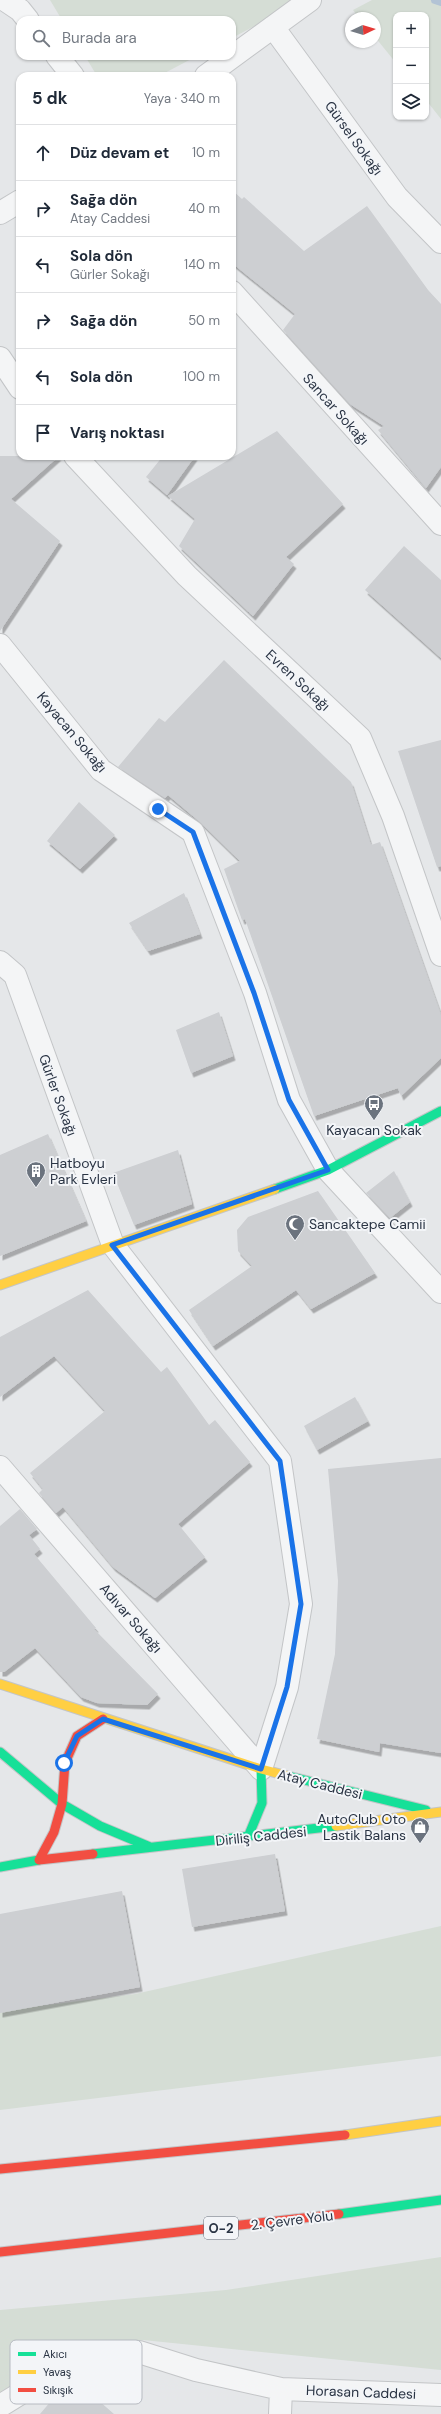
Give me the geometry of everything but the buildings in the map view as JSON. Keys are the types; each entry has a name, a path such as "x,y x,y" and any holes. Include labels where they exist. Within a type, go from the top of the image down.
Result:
{"main road":[{"path":"0,1285 328,1170 441,1111"},
{"name":"Atay Caddesi","path":"0,1684 103,1719 261,1769 439,1812"},
{"path":"0,1867 39,1860 54,1832 62,1804 64,1763 77,1736 103,1719"},
{"path":"0,1752 62,1804 100,1826 151,1848"},
{"path":"248,1837 262,1803 261,1769"},
{"name":"Diriliş Caddesi","path":"39,1860 289,1833 439,1812"},
{"path":"0,2169 327,2138 441,2121"},
{"name":"2. Çevre Yolu","path":"0,2252 314,2218 441,2200"}],"street":[{"path":"5,0 20,10 25,16"},
{"path":"236,54 310,0"},
{"name":"Gürsel Sokağı","path":"273,27 397,197 441,242"},
{"path":"60,60 70,72"},
{"path":"211,72 228,60"},
{"path":"0,213 16,203"},
{"name":"Sancar Sokağı","path":"236,296 441,524"},
{"path":"0,358 16,382"},
{"name":"Evren Sokağı","path":"79,460 188,576 360,738 393,816 441,955"},
{"name":"Kayacan Sokağı","path":"0,645 101,770 193,832 254,993 289,1100 328,1170 441,1292"},
{"name":"Gürler Sokağı","path":"0,962 15,975 112,1245 280,1461 301,1604 287,1687 261,1769"},
{"name":"Adıvar Sokağı","path":"0,1467 261,1769"},
{"name":"Horasan Caddesi","path":"142,2353 196,2370 281,2389 441,2395"},
{"path":"280,2414 281,2389"},
{"name":"Horasan Caddesi","path":"0,2406 10,2400"}],"shaded area":[{"path":"50,0 291,0 262,22 236,36 236,16 60,16"},
{"path":"372,0 441,0 441,119 429,104 429,12 393,12 393,59 381,44 381,12 354,12 353,10"},
{"path":"87,60 189,60 167,72 95,72"},
{"path":"441,1926 441,2056 0,2110 0,2011 135,1994"},
{"path":"441,2257 441,2370 143,2340 10,2340 10,2396 0,2405 0,2310 226,2290"}],"waterway":[{"path":"435,0 441,2"}],"traffic: fast":[{"path":"275,1189 328,1170 441,1111"},
{"path":"0,1752 62,1804 100,1826 150,1847"},
{"path":"248,1837 262,1803 261,1769"},
{"path":"288,1776 426,1810"},
{"path":"93,1854 336,1826"},
{"path":"0,1867 39,1860"},
{"path":"339,2214 441,2200"}],"traffic: slow":[{"path":"0,1285 275,1189"},
{"path":"0,1684 261,1769 288,1776"},
{"path":"336,1826 441,1812"},
{"path":"345,2135 441,2121"}],"traffic: jam":[{"path":"93,1854 39,1860 54,1832 62,1804 65,1763 77,1736 103,1719"},
{"path":"0,2169 345,2135"},
{"path":"0,2252 339,2214"}],"place":[{"name":"Kayacan Sokak","path":"374,1121"},
{"name":"Hatboyu Park Evleri","path":"36,1188"},
{"name":"Sancaktepe Camii","path":"295,1241"},
{"name":"AutoClub Oto Lastik Balans","path":"420,1844"}],"route":[{"path":"64,1763 77,1736 103,1719 261,1769 287,1687 301,1604 280,1461 112,1245 328,1170 289,1100 254,993 193,832 158,809"}]}
